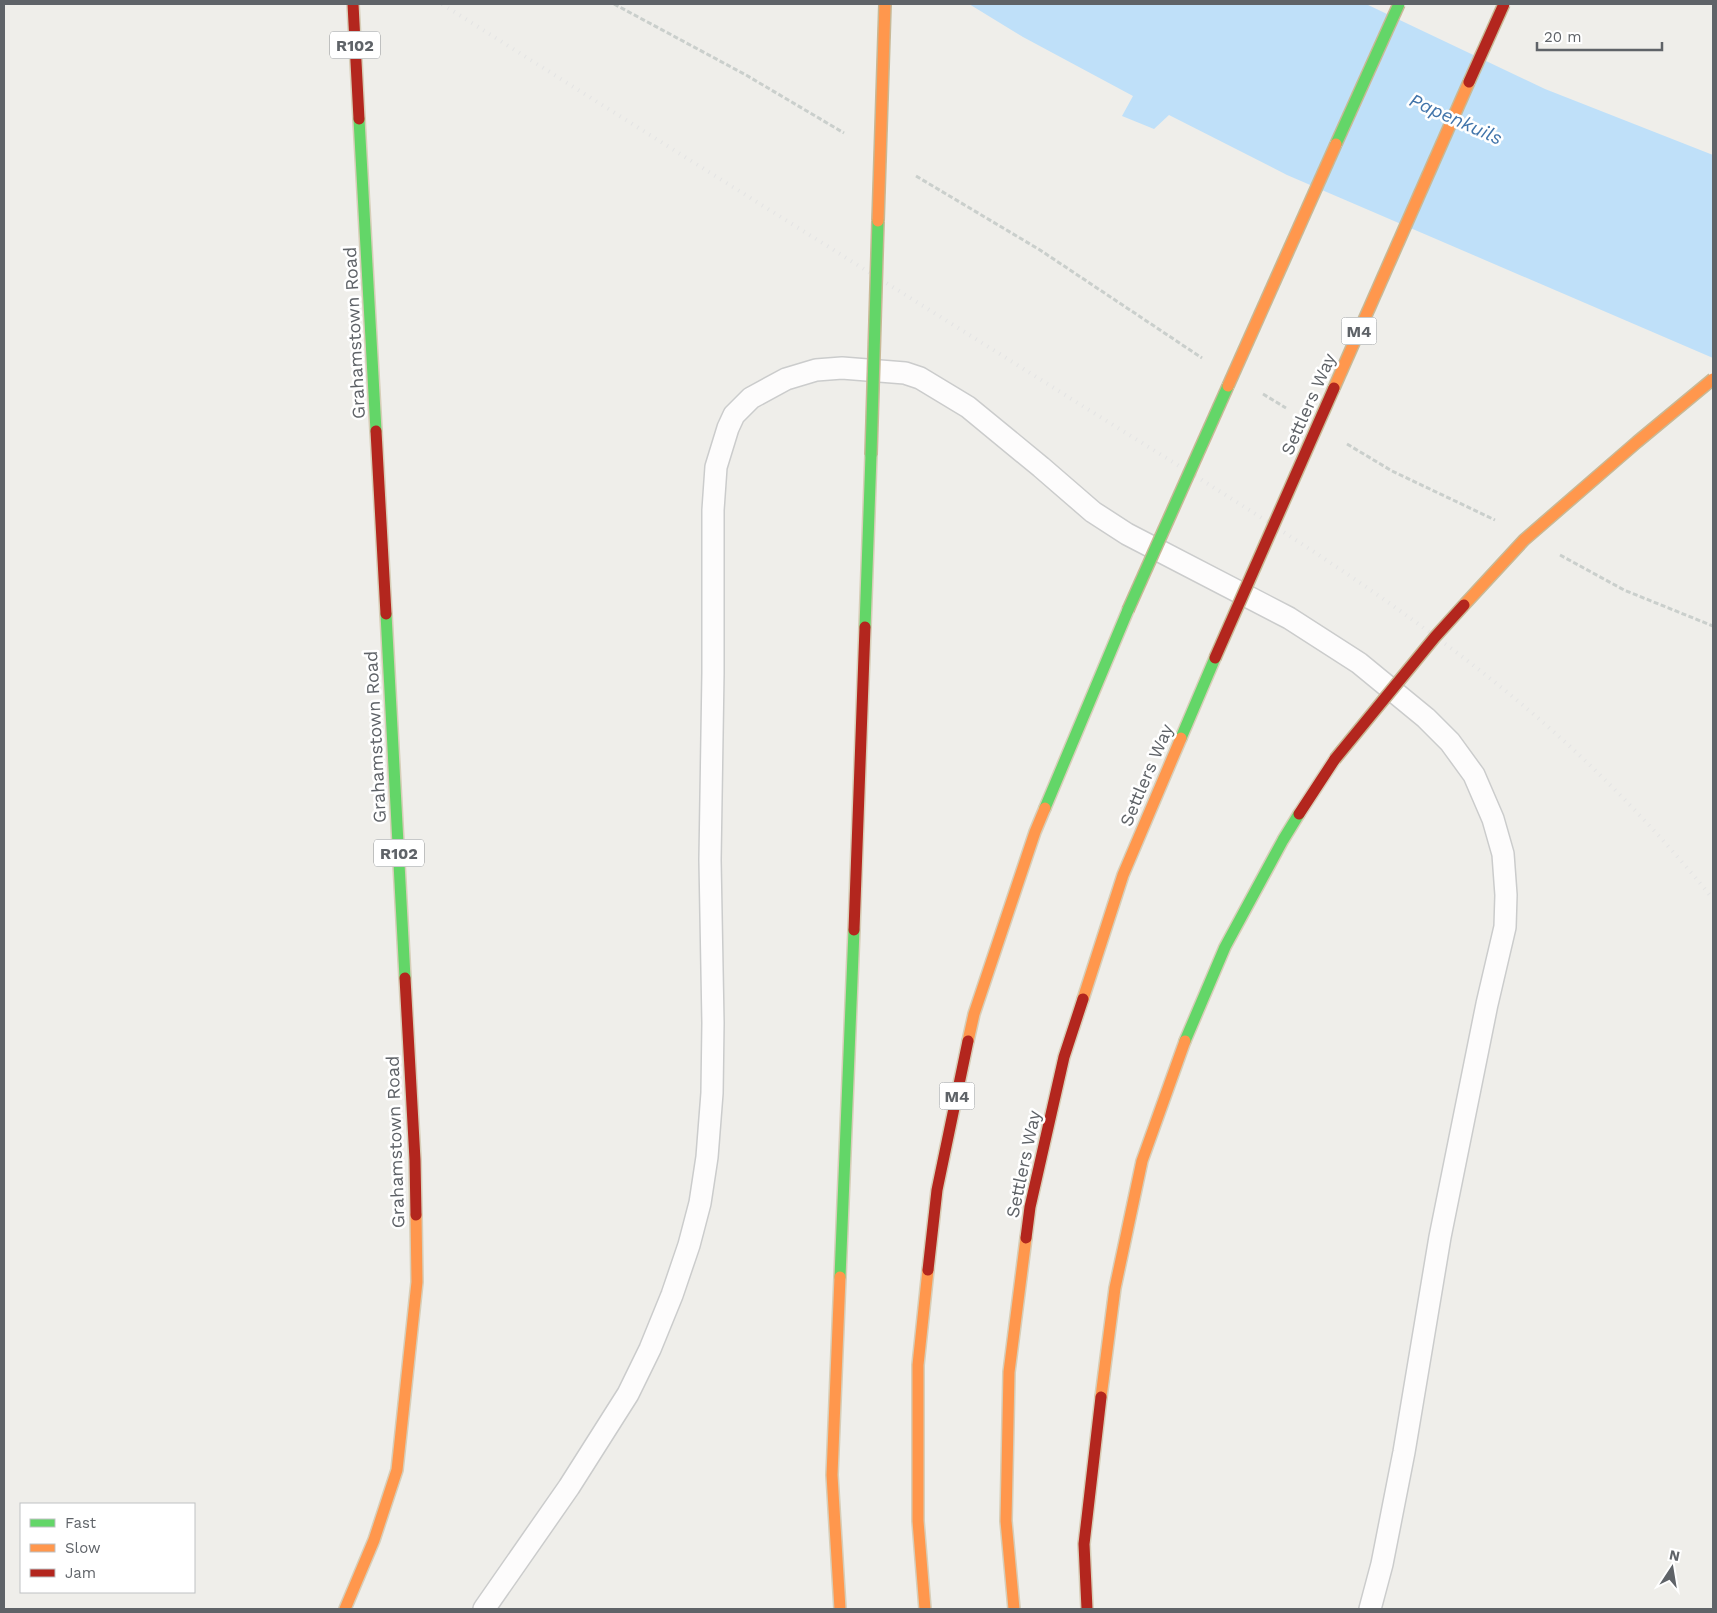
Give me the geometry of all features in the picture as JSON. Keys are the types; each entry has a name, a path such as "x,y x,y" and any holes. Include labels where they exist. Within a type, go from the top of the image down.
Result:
{"main road":[{"name":"Grahamstown Road","path":"345,1609 374,1540 397,1470 417,1282 415,1160 353,4"},
{"path":"840,1609 832,1475 847,1123 885,4"},
{"name":"M4","path":"925,1609 918,1520 918,1364 937,1190 974,1014 1035,832 1128,610 1399,4"},
{"name":"Settlers Way","path":"1014,1609 1006,1521 1009,1372 1030,1207 1064,1057 1124,875 1215,658 1504,4"},
{"path":"1087,1609 1084,1544 1100,1401 1116,1288 1142,1161 1180,1054 1225,946 1283,840 1335,759 1435,637 1524,540 1713,379"}],"lane":[{"path":"484,1609 569,1487 628,1394 650,1349 672,1295 689,1245 700,1204 707,1158 712,1093 713,1023 710,860 713,510 716,467 734,415 750,398 786,379 816,370 842,368 905,373 920,378 968,407 1092,512 1127,534 1289,618 1359,663 1426,718 1450,742 1474,775 1493,819 1503,854 1506,895 1505,927 1487,1004 1440,1237 1404,1452 1382,1564 1370,1609"}],"path":[{"path":"614,4 746,75 847,135"},
{"path":"914,175 1040,250 1203,358"},
{"path":"1260,393 1293,412"},
{"path":"1343,442 1392,471 1499,522"},
{"path":"1558,554 1624,590 1713,626"}],"water":[{"name":"Papenkuils","path":"969,4 1366,4 1545,89 1713,155 1713,358 1287,175 1169,115 1154,129 1122,116 1133,96 1023,37"}],"railway":[{"path":"442,4 1235,501 1395,607 1497,684 1555,733 1637,813 1713,899"}],"traffic: fast":[{"path":"1336,144 1399,4"},
{"path":"359,119 376,431"},
{"path":"871,455 878,221"},
{"path":"1128,610 1228,386"},
{"path":"865,627 871,455"},
{"path":"1045,808 1128,610"},
{"path":"386,614 405,978"},
{"path":"1181,738 1215,658"},
{"path":"1185,1041 1225,947 1299,814"},
{"path":"840,1277 854,930"}],"traffic: slow":[{"path":"878,221 885,4"},
{"path":"1334,388 1469,82"},
{"path":"1228,386 1336,144"},
{"path":"1464,605 1524,540 1713,379"},
{"path":"1083,999 1123,875 1181,738"},
{"path":"968,1041 974,1014 1035,832 1045,808"},
{"path":"1101,1397 1115,1288 1142,1161 1185,1041"},
{"path":"345,1609 374,1540 397,1470 417,1282 416,1215"},
{"path":"1014,1609 1006,1521 1009,1372 1026,1238"},
{"path":"925,1609 918,1521 918,1365 928,1270"},
{"path":"840,1277 832,1475 840,1609"}],"traffic: jam":[{"path":"353,4 359,119"},
{"path":"1469,82 1504,4"},
{"path":"1215,658 1334,388"},
{"path":"376,431 386,614"},
{"path":"1335,759 1435,637 1464,605"},
{"path":"854,930 865,627"},
{"path":"1299,814 1335,759"},
{"path":"405,978 415,1160 416,1215"},
{"path":"1026,1238 1030,1207 1064,1057 1083,999"},
{"path":"928,1270 937,1190 968,1041"},
{"path":"1087,1609 1084,1544 1101,1397"}]}
